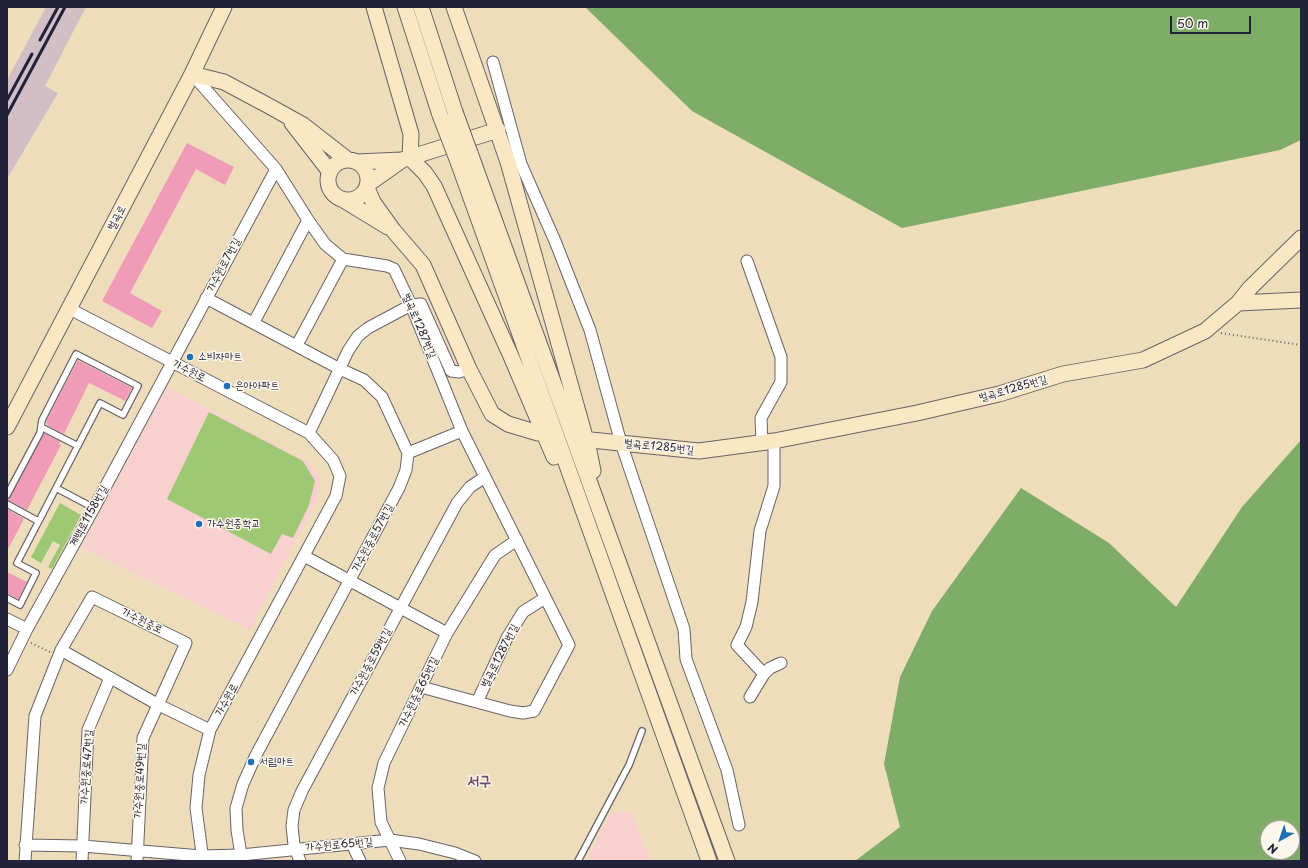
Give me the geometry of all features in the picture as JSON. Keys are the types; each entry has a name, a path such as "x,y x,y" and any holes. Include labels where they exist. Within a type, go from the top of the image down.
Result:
{"main road":[{"name":"벌곡로","path":"7,426 192,74 224,7"},
{"path":"342,199 353,199 359,197 367,186 406,159 411,134 374,7"},
{"path":"405,7 602,517 727,861"},
{"path":"421,7 447,113"},
{"path":"454,7 498,130 589,451 602,517"},
{"path":"192,74 224,82 303,125 353,161 361,165 367,173 367,186 373,202 393,230 423,265 469,369 492,414 508,424 538,433"},
{"path":"288,118 330,172"},
{"path":"393,230 342,199 332,191 328,179 330,172 337,163 406,159 498,130"},
{"path":"463,156 583,510 708,861"},
{"path":"406,159 425,173 434,186 510,354 554,457 583,510"},
{"name":"벌곡로1285번길","path":"591,440 699,451 768,442 917,413 992,396 1063,374 1143,360 1205,331 1238,303 1250,288 1301,238"},
{"path":"1238,303 1301,300"}],"street":[{"path":"493,62 521,164 555,241 590,330 621,443 684,629 686,660 726,770 739,825"},
{"path":"192,74 276,169 325,244 343,259 297,345"},
{"name":"가수원로7번길","path":"172,362 276,169"},
{"path":"254,322 308,220"},
{"name":"벌곡로1287번길","path":"343,259 387,266 394,270 411,305 462,431 569,645 534,710 523,713 421,687"},
{"path":"747,261 781,357 781,382 761,418 768,442 774,486 760,531 752,602 746,627 737,645 764,674"},
{"path":"206,298 254,322 340,369 364,380 382,397 408,453 462,431"},
{"path":"309,433 348,351 358,336 368,328 411,305 421,304 452,371 459,372 469,369"},
{"name":"가수원로","path":"70,308 309,433 333,460 340,476 336,496 210,730 199,776 196,808 202,859"},
{"name":"계백로1158번길","path":"7,670 25,633 172,362"},
{"name":"가수원중로57번길","path":"242,858 237,830 236,808 243,784 256,755 399,488 406,470 408,453"},
{"name":"가수원중로59번길","path":"300,861 295,849 292,826 294,810 302,791 457,503 470,487 485,477"},
{"name":"가수원중로65번길","path":"400,861 381,822 378,788 384,763 447,633 495,555 517,540"},
{"path":"304,556 447,633"},
{"name":"가수원중로","path":"24,861 35,716 60,653 92,597 186,643 157,704"},
{"name":"벌곡로1287번길","path":"478,702 507,638 523,612 545,598"},
{"path":"7,619 25,633"},
{"path":"60,653 210,730"},
{"path":"750,697 754,688 764,674 770,668 781,663"},
{"name":"가수원중로47번길","path":"82,861 88,730 110,678"},
{"name":"가수원중로49번길","path":"137,856 143,738 157,704"},
{"name":"가수원로65번길","path":"202,859 242,858 295,849 390,840 420,844 455,853 475,861"},
{"path":"352,844 360,861"},
{"path":"25,845 83,846 137,856 202,859"}],"lane":[{"path":"7,496 40,433 42,420 76,354 138,386 123,415 100,403 17,563 36,573 20,605 7,598"},
{"path":"41,427 78,446"},
{"path":"56,488 94,508"},
{"path":"7,504 38,521"},
{"path":"578,861 629,765 642,731"}],"path":[{"path":"1205,331 1301,345"},
{"path":"25,633 60,653"}],"shaded area":[{"path":"46,7 86,7 45,86 58,93 7,179 7,80"},
{"name":"가수원중학교","path":"167,387 310,463 321,478 317,500 250,630 81,548"},
{"path":"631,812 651,861 586,861 611,813"}],"green space":[{"path":"585,7 1301,7 1301,140 1280,150 902,228 692,111"},
{"path":"209,412 303,461 315,481 309,505 293,538 282,534 271,554 167,499"},
{"path":"1301,440 1301,861 855,861 900,827 884,764 900,677 932,611 1021,488 1109,543 1176,607 1242,507"},
{"path":"60,503 81,515 52,569 48,567 60,545 53,541 41,563 31,557"}],"building":[{"path":"187,143 234,167 225,185 196,169 130,293 162,311 152,328 102,301"},
{"path":"78,360 132,388 125,401 89,383 64,434 48,426 46,421"},
{"path":"44,433 60,441 59,444 61,445 27,510 8,500"},
{"path":"7,509 23,518 23,521 7,551"},
{"path":"7,572 27,582 18,599 7,593"}],"railway":[{"path":"40,40 58,7"},
{"path":"7,115 65,7"},
{"path":"7,100 32,54"}],"place":[{"name":"소비자마트","path":"190,357"},
{"name":"은아아파트","path":"227,386"},
{"name":"가수원중학교","path":"199,524"},
{"name":"서림마트","path":"251,762"}],"district":[{"name":"서구","path":"479,782"}]}
